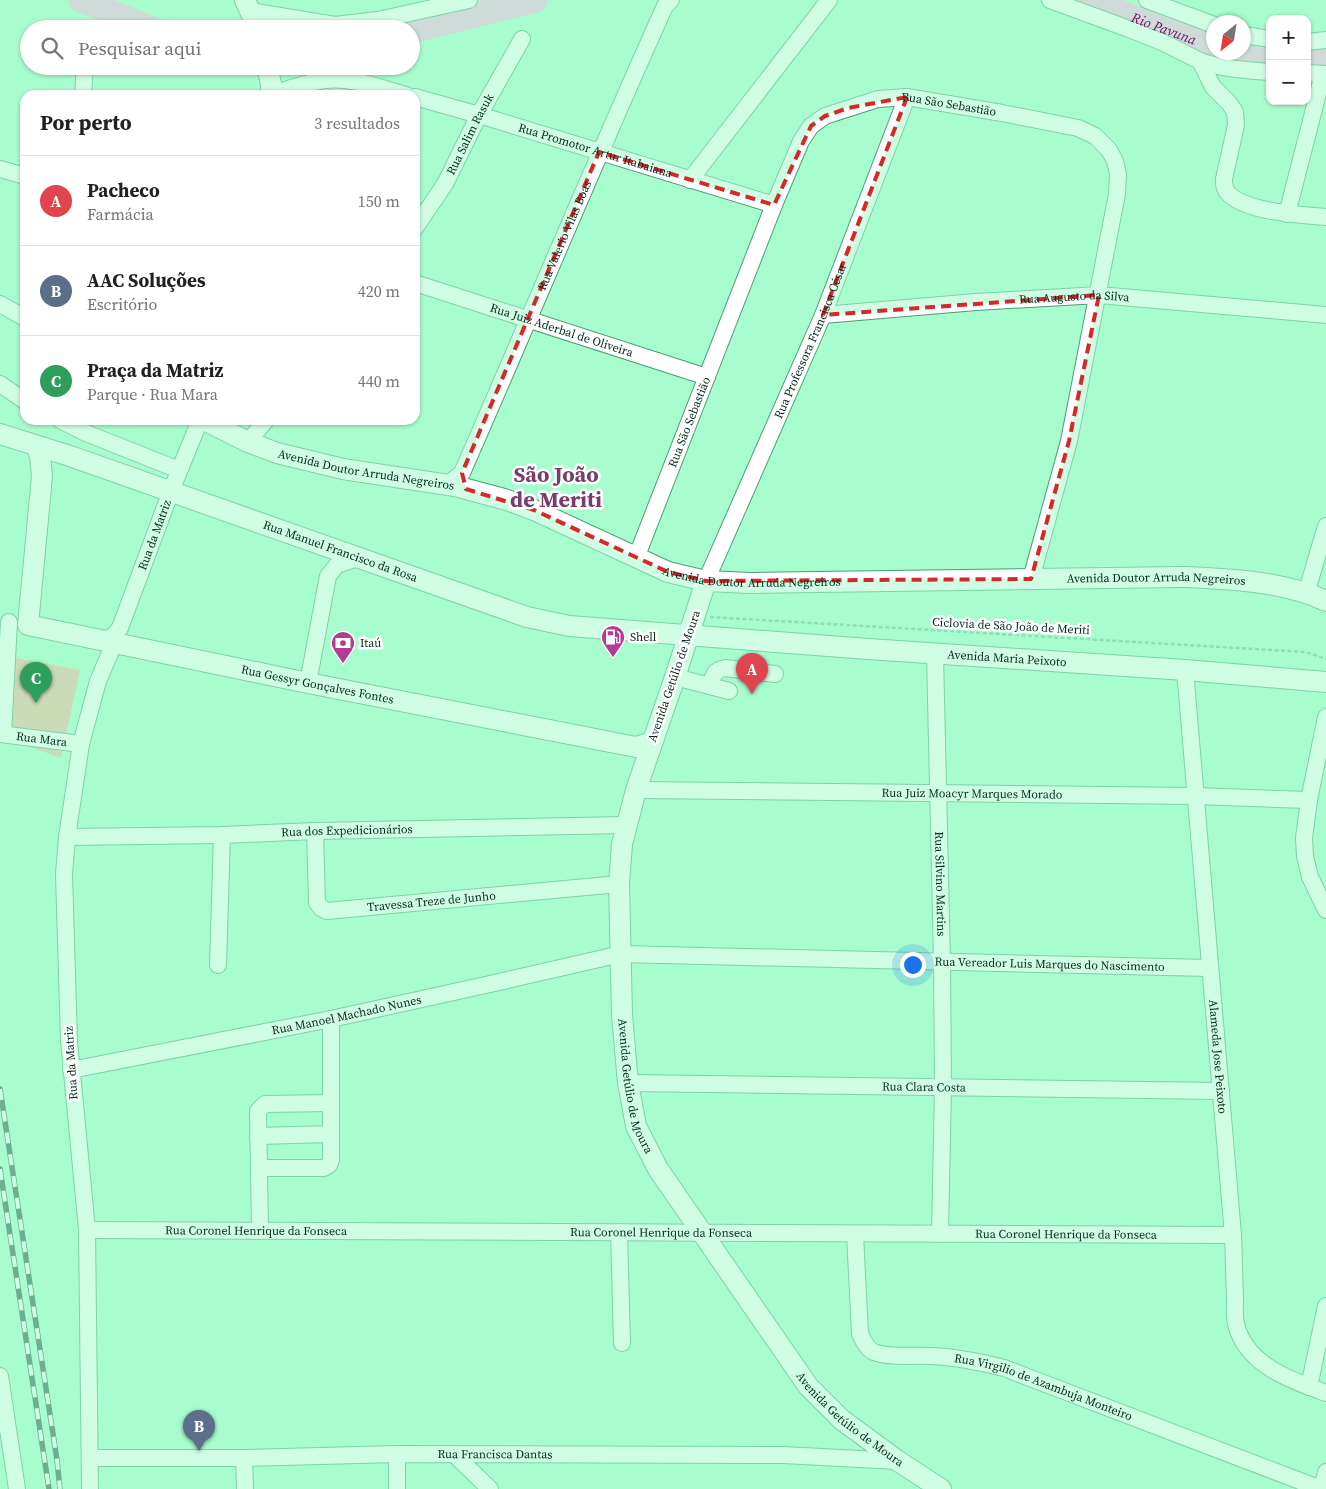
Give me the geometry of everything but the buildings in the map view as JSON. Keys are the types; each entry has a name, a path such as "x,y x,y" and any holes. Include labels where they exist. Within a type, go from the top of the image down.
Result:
{"main road":[{"name":"Avenida Doutor Arruda Negreiros","path":"214,425 248,442 277,453 343,469 458,482 534,510 668,572 706,581 750,583 1219,578 1263,583 1326,601"},
{"name":"Rua Manuel Francisco da Rosa","path":"0,434 171,491 527,617 569,626 688,636"},
{"path":"13,622 42,476 40,456 36,446"},
{"path":"42,476 57,461 70,456"},
{"name":"Avenida Getúlio de Moura","path":"706,581 675,678 644,750 636,790 626,825 620,863 622,1015 628,1083 636,1126 658,1169 808,1386 842,1420 940,1489"},
{"name":"Rua Gessyr Gonçalves Fontes","path":"13,622 644,750"},
{"name":"Avenida Maria Peixoto","path":"688,636 1185,670 1326,682"}],"street":[{"path":"378,20 468,0"},
{"name":"Rua Valerio Vilas Boas","path":"458,482 530,319 599,152 664,6 670,0"},
{"path":"690,180 829,0"},
{"path":"1050,0 1129,28 1216,66 1234,70 1266,72"},
{"path":"1147,0 1206,22"},
{"path":"253,16 289,20"},
{"path":"1251,36 1266,38"},
{"name":"Rua Salim Rasuk","path":"420,221 445,184 479,115 522,38"},
{"path":"1311,42 1326,40"},
{"path":"1200,60 1213,87 1235,112 1236,125 1224,179 1224,187 1228,193 1236,200 1251,206 1287,214 1326,218"},
{"path":"1287,214 1319,74"},
{"path":"84,90 85,75"},
{"path":"270,85 340,80 358,82 388,90"},
{"name":"Rua São Sebastião","path":"636,558 774,205 801,141 811,126 825,116 878,99 906,97 1078,128 1095,136 1102,142 1115,161 1118,174 1117,194 1069,441 1031,579"},
{"name":"Rua Professora Francisca César","path":"706,581 823,315 906,97"},
{"name":"Rua Promotor Artur Itabaiana","path":"420,99 479,115 774,205"},
{"path":"0,170 20,175"},
{"name":"Rua Juiz Aderbal de Oliveira","path":"420,285 707,377"},
{"name":"Rua Augusto da Silva","path":"823,315 976,302 1098,295 1326,315"},
{"path":"0,304 20,315"},
{"path":"0,384 20,398"},
{"path":"70,425 180,470"},
{"name":"Rua da Matriz","path":"90,1489 87,1230 71,1070 64,874 81,744 108,642 120,628 171,491 198,425"},
{"path":"248,442 262,425"},
{"path":"1306,594 1326,526"},
{"path":"308,683 328,576 338,565 358,558"},
{"path":"1,734 13,622"},
{"name":"Rua Silvino Martins","path":"935,654 942,962 943,1087 940,1234"},
{"path":"710,686 714,674 719,669 725,668 775,674"},
{"name":"Alameda Jose Peixoto","path":"1185,670 1233,1236 1236,1323 1243,1341 1254,1357 1270,1369 1326,1393"},
{"path":"675,678 728,691"},
{"path":"1326,717 1309,800 1304,838 1305,856 1310,877 1326,910"},
{"name":"Rua Mara","path":"1,734 81,744"},
{"name":"Rua Juiz Moacyr Marques Morado","path":"636,790 1195,796 1309,800"},
{"name":"Rua dos Expedicionários","path":"68,837 626,825"},
{"name":"Travessa Treze de Junho","path":"314,831 317,903 327,911 620,884"},
{"path":"218,965 222,835"},
{"name":"Rua Vereador Luis Marques do Nascimento","path":"621,954 1209,968"},
{"name":"Rua Manoel Machado Nunes","path":"71,1070 331,1019 621,954"},
{"path":"259,1168 324,1168 329,1165 331,1160 331,1019"},
{"name":"Rua Clara Costa","path":"628,1083 1221,1090"},
{"path":"260,1231 258,1111 265,1104 331,1103"},
{"path":"258,1136 331,1134"},
{"name":"Rua Coronel Henrique da Fonseca","path":"87,1230 1233,1236"},
{"path":"618,1232 622,1343"},
{"name":"Rua Virgilio de Azambuja Monteiro","path":"855,1234 860,1334 864,1343 872,1352 976,1361 1004,1368 1322,1489"},
{"path":"1309,1387 1326,1306"},
{"path":"0,1376 6,1453 17,1489"},
{"path":"397,1454 397,1489"},
{"name":"Rua Francisca Dantas","path":"91,1458 244,1458 397,1454 782,1455 898,1461"},
{"path":"454,1454 490,1489"},
{"path":"244,1458 245,1489"},
{"path":"1322,1489 1326,1472"}],"path":[{"name":"Ciclovia de São João de Meriti","path":"694,616 1306,652 1326,659"}],"highlighted area":[{"path":"907,97 823,315 1099,295 1069,441 1031,579 706,581 668,572 534,510 466,489 462,473 599,152 774,205 811,126 825,116 848,108"}],"shaded area":[{"path":"0,655 80,670 61,758 0,736"}],"waterway":[{"name":"Rio Pavuna","path":"81,0 131,20"},
{"name":"Rio Pavuna","path":"420,29 535,0"},
{"name":"Rio Pavuna","path":"1087,0 1206,44"},
{"name":"Rio Pavuna","path":"1251,58 1266,61"},
{"name":"Rio Pavuna","path":"1311,63 1326,62"}],"railway":[{"path":"0,1089 60,1489"},
{"path":"0,1169 49,1489"}],"place":[{"name":"Shell","path":"613,658"},
{"name":"Itaú","path":"343,664"},
{"name":"Pacheco","path":"752,694"},
{"name":"Praça da Matriz","path":"36,703"},
{"name":"AAC Soluções","path":"199,1451"}],"district":[{"name":"São João de Meriti","path":"556,486"}]}
